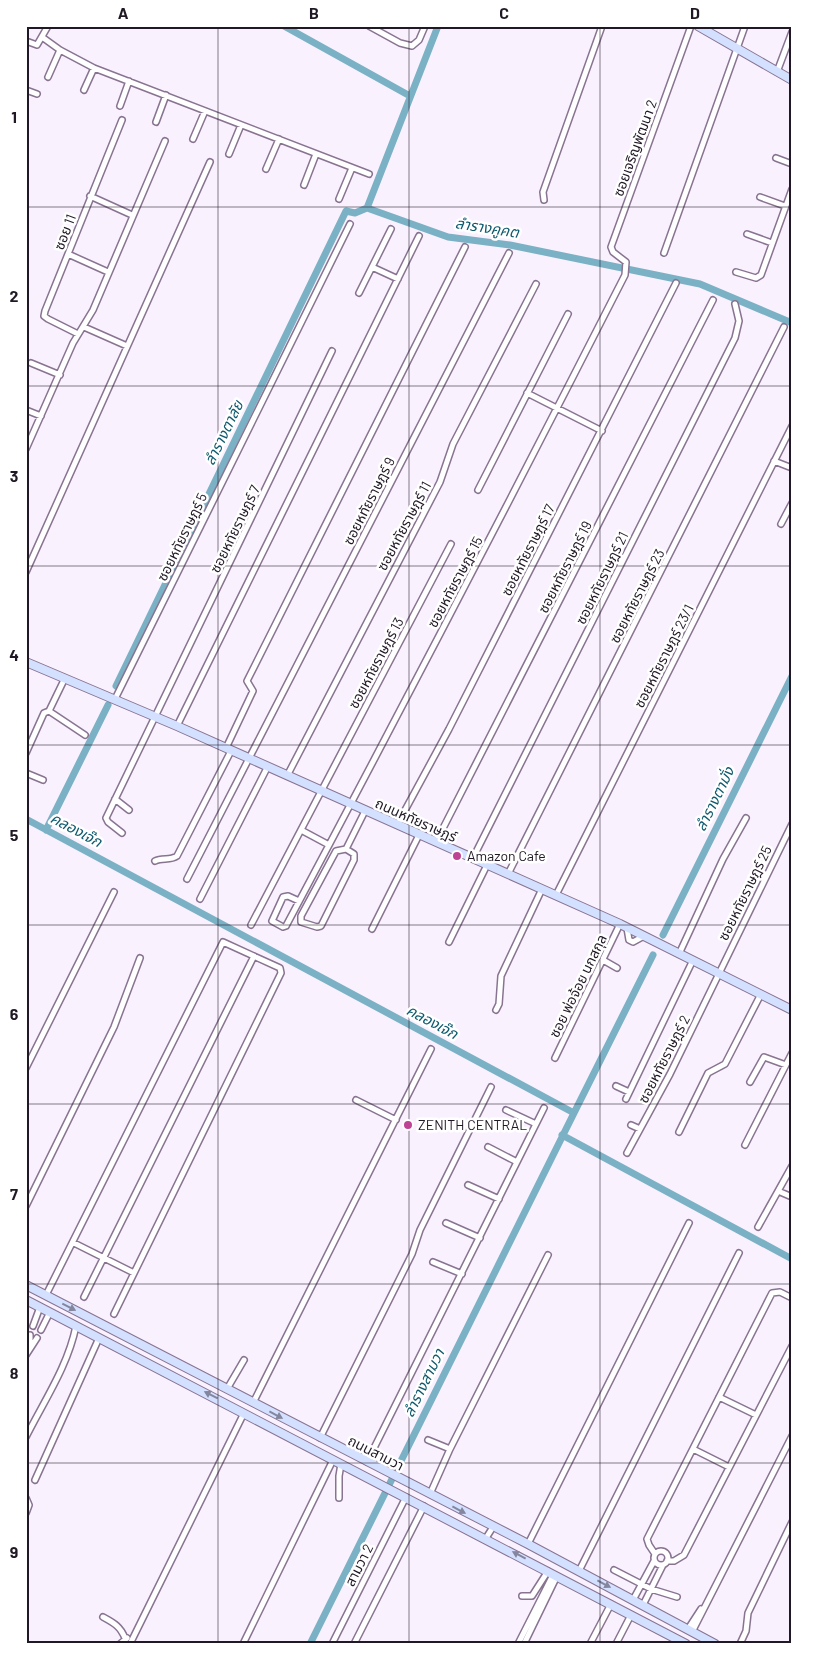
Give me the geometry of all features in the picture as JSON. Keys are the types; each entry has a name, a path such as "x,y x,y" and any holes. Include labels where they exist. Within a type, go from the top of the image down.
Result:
{"street":[{"path":"26,41 37,45 48,26"},
{"path":"369,26 400,43 412,46 419,40 424,26"},
{"path":"544,200 543,192 602,26"},
{"name":"ซอยเจริญพัฒนา 2","path":"627,272 626,262 613,252 611,247 691,26"},
{"path":"698,26 792,80"},
{"path":"664,253 745,26"},
{"path":"777,72 792,32"},
{"path":"42,37 60,50 94,68 369,174"},
{"path":"48,77 60,50"},
{"path":"84,90 94,68"},
{"path":"120,106 130,81"},
{"path":"26,90 37,94"},
{"path":"156,122 166,96"},
{"path":"193,139 205,111"},
{"name":"ซอย 11","path":"78,334 44,316 90,196 122,120"},
{"path":"229,154 241,125"},
{"path":"266,169 279,139"},
{"path":"26,449 78,334 84,327 165,141"},
{"path":"304,185 316,154"},
{"path":"776,158 792,164"},
{"path":"26,572 210,162"},
{"path":"339,199 352,168"},
{"path":"736,272 758,278 792,189"},
{"path":"90,196 132,215"},
{"path":"760,197 786,206"},
{"name":"ซอยหทัยราษฎร์ 5","path":"114,699 350,224"},
{"path":"359,293 391,229"},
{"path":"747,234 772,243"},
{"path":"177,726 419,236"},
{"path":"155,861 159,859 172,859 177,856 254,691 247,681 465,247"},
{"name":"ซอยหทัยราษฎร์ 9","path":"187,879 510,253"},
{"path":"68,254 108,272"},
{"path":"372,267 398,279"},
{"name":"ซอยหทัยราษฎร์ 15","path":"299,901 288,896 283,897 272,921 283,927 286,926 627,272"},
{"name":"ซอยหทัยราษฎร์ 17","path":"397,825 676,283"},
{"name":"ซอยหทัยราษฎร์ 11","path":"286,776 440,482 453,444 536,284"},
{"name":"ซอยหทัยราษฎร์ 19","path":"436,842 712,300"},
{"name":"ซอยหทัยราษฎร์ 21","path":"473,858 734,338 739,322 735,304"},
{"path":"478,490 568,314"},
{"path":"84,327 126,346"},
{"name":"ซอยหทัยราษฎร์ 23","path":"508,874 784,327"},
{"name":"ซอยหทัยราษฎร์ 7","path":"122,833 106,820 115,799 332,351"},
{"path":"31,363 60,375"},
{"path":"527,393 602,430"},
{"path":"26,410 41,416"},
{"name":"ซอยหทัยราษฎร์ 23/1","path":"556,895 792,426"},
{"path":"774,461 792,468"},
{"path":"781,524 792,503"},
{"name":"ซอยหทัยราษฎร์ 13","path":"251,925 451,544"},
{"name":"ถนนหทัยราษฎร์","path":"26,662 177,726 320,792 556,895 791,1007"},
{"path":"26,753 44,713 49,711 65,678"},
{"path":"49,711 85,734"},
{"path":"200,899 268,768"},
{"path":"26,773 43,780"},
{"path":"115,799 129,810"},
{"path":"346,849 365,811"},
{"path":"679,954 724,859 746,818"},
{"name":"ซอยหทัยราษฎร์ 25","path":"718,973 792,824"},
{"path":"301,830 329,845"},
{"path":"372,929 419,835"},
{"path":"346,849 354,854 354,860 321,926 317,927 301,922 301,916 330,860 336,851 346,849"},
{"path":"449,942 487,865"},
{"path":"496,1010 500,1004 501,976 542,889"},
{"path":"26,1068 114,892"},
{"name":"ซอย พ่อจ้อย นกสกุล","path":"555,1058 603,960 624,926"},
{"path":"46,1295 74,1243 221,944 224,942 280,968 281,973 114,1314"},
{"path":"84,1297 254,956"},
{"path":"26,1206 114,1027 140,958"},
{"path":"603,960 617,968"},
{"path":"626,1099 693,960"},
{"name":"ซอยหทัยราษฎร์ 2","path":"627,1153 670,1074 718,973"},
{"path":"679,1132 708,1073 725,1064 761,994"},
{"path":"253,1403 431,1049"},
{"path":"745,1145 792,1053"},
{"path":"750,1082 764,1057 786,1065"},
{"path":"616,1086 629,1092"},
{"path":"320,1438 412,1254 420,1230 490,1087"},
{"path":"356,1100 396,1120"},
{"path":"367,1462 544,1108"},
{"path":"506,1110 536,1124"},
{"path":"631,1124 640,1129"},
{"path":"488,1147 517,1162"},
{"path":"758,1227 792,1166"},
{"path":"468,1185 499,1199"},
{"path":"778,1190 792,1198"},
{"path":"446,1223 480,1238"},
{"path":"528,1544 689,1223"},
{"path":"74,1243 134,1274"},
{"path":"579,1571 739,1253"},
{"path":"430,1494 450,1449 548,1255"},
{"path":"433,1262 462,1274"},
{"name":"ถนนสามวา","path":"26,1285 381,1470 528,1544 715,1644"},
{"path":"633,1600 654,1561 655,1554 649,1546 647,1539 772,1294 780,1292 792,1298"},
{"name":"ถนนสามวา","path":"26,1300 333,1460 395,1490 686,1644"},
{"path":"40,1307 34,1324 42,1329 50,1312"},
{"path":"26,1437 61,1371 72,1344 76,1326"},
{"path":"30,1335 30,1348"},
{"path":"26,1354 36,1338"},
{"path":"35,1480 99,1338"},
{"path":"654,1561 659,1565 674,1561 684,1555 792,1346"},
{"path":"227,1389 244,1360"},
{"path":"720,1397 756,1415"},
{"path":"130,1644 244,1413"},
{"path":"690,1630 708,1600 792,1436"},
{"path":"428,1440 450,1449"},
{"path":"693,1449 729,1467"},
{"path":"243,1644 333,1460"},
{"path":"339,1498 341,1464"},
{"name":"สามวา 2","path":"332,1644 406,1497"},
{"path":"26,1498 29,1505 26,1514"},
{"path":"354,1644 424,1506"},
{"path":"740,1644 746,1631 748,1612 792,1522"},
{"path":"486,1538 493,1527"},
{"path":"643,1605 665,1563 664,1552 655,1554"},
{"path":"614,1570 651,1589 677,1598"},
{"path":"522,1596 532,1596 553,1574"},
{"path":"518,1644 553,1574"},
{"path":"524,1644 553,1574"},
{"path":"590,1644 611,1604"},
{"path":"616,1644 631,1615"},
{"path":"103,1617 122,1630 125,1638"},
{"path":"125,1638 133,1638"},
{"path":"120,1644 125,1638"}],"waterway":[{"path":"284,26 410,96"},
{"name":"ลำรางคูคต","path":"438,26 367,208 448,237 510,245 700,284 792,323"},
{"name":"ลำรางตาลัย","path":"116,686 346,211 355,213 367,208"},
{"name":"ลำรางตามั่ง","path":"663,935 792,676"},
{"name":"ลำรางตาลัย","path":"46,830 108,705"},
{"name":"คลองเจ๊ก","path":"26,819 574,1113 310,1644"},
{"name":"ลำรางตามั่ง","path":"574,1113 653,955"},
{"name":"คลองเจ๊ก","path":"562,1135 792,1259"}],"place":[{"name":"Amazon Cafe","path":"457,856"},
{"name":"ZENITH CENTRAL","path":"408,1125"}],"water label":[{"name":"ลำรางสามวา","path":"424,1383"}]}
